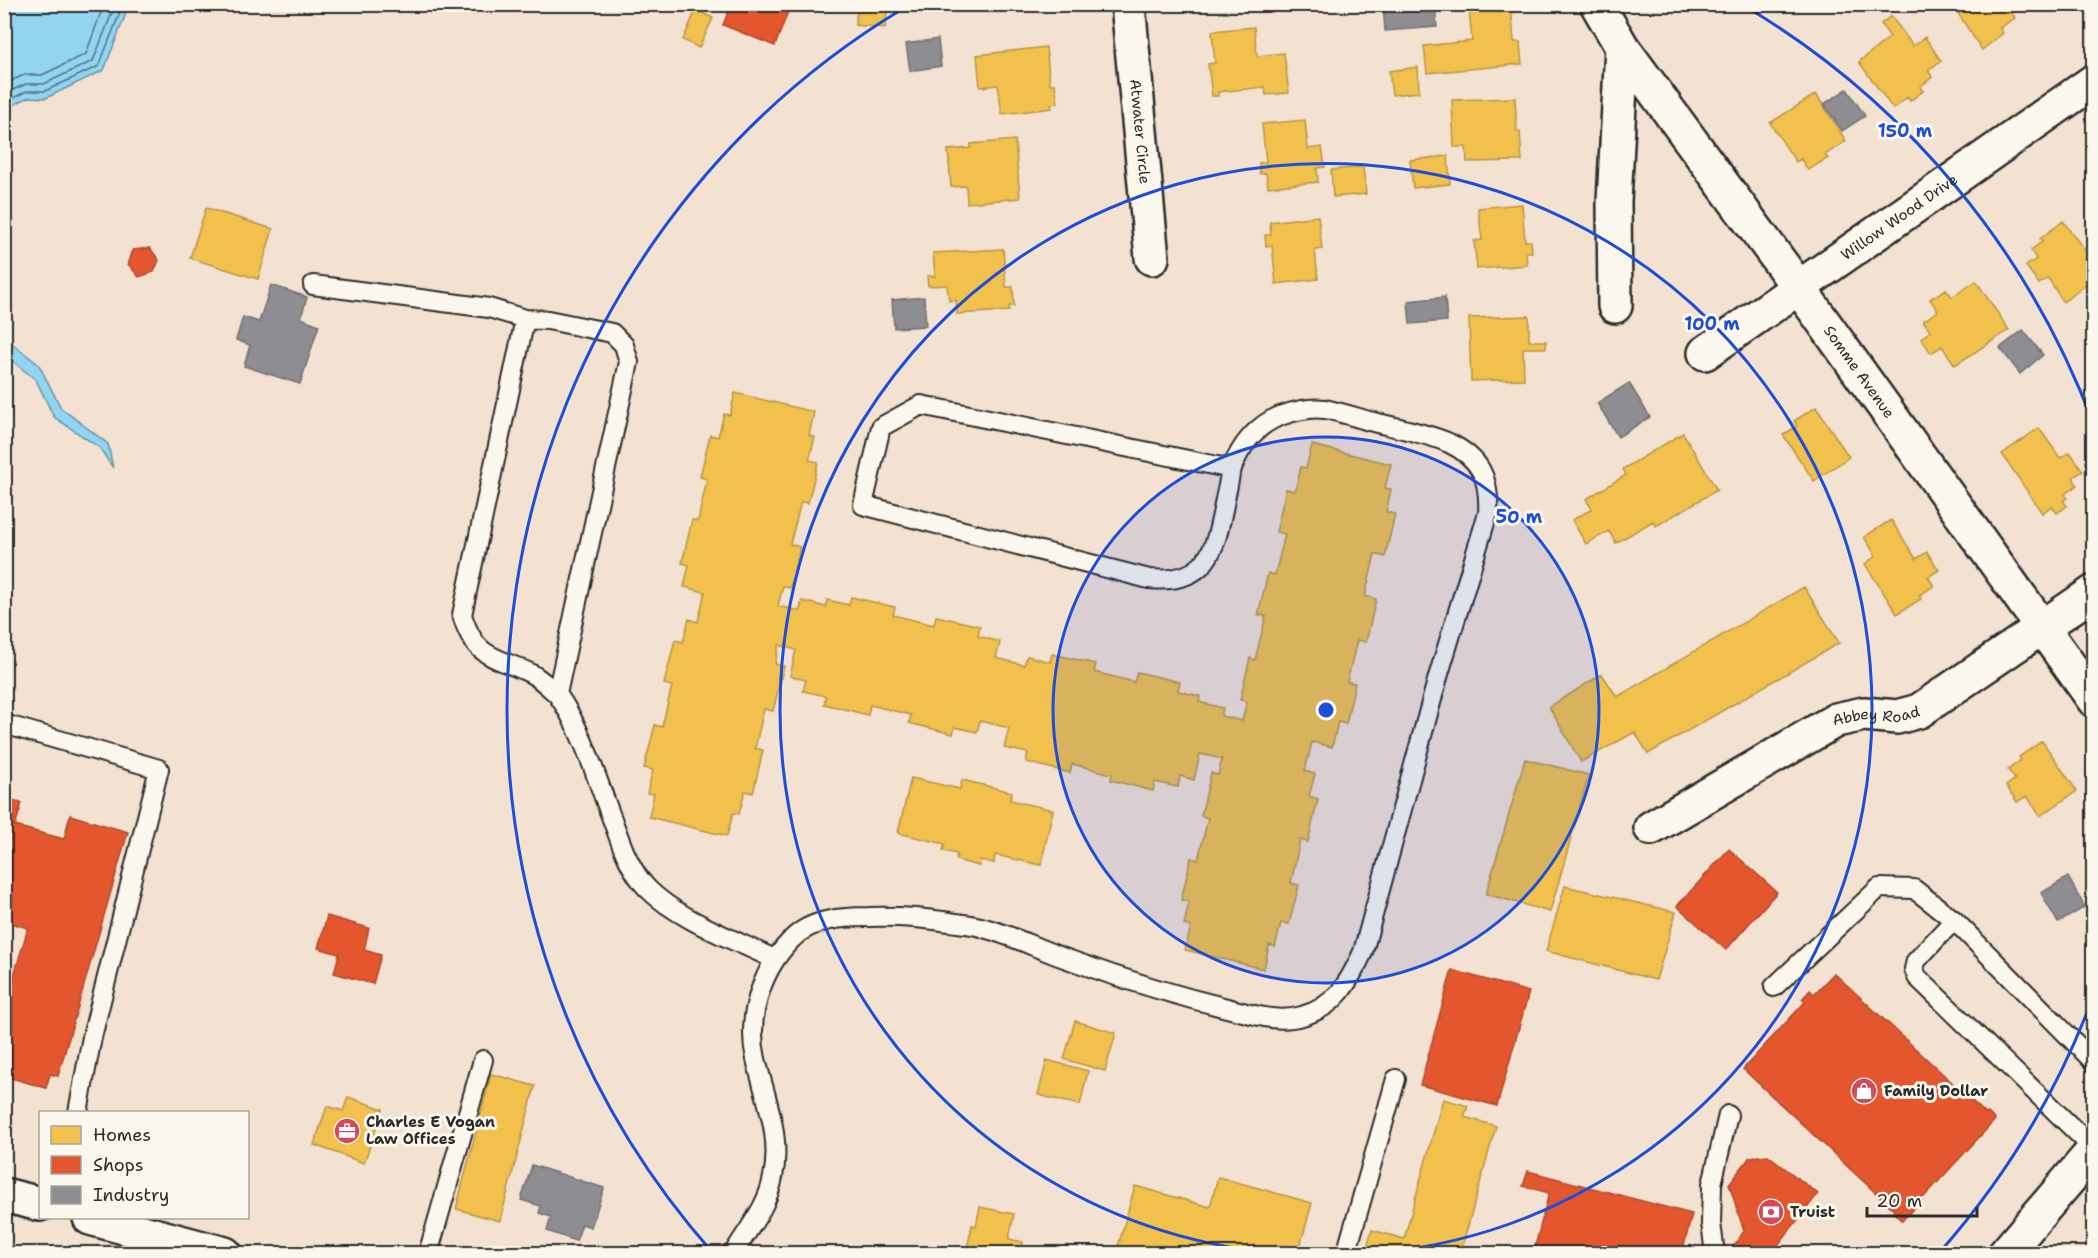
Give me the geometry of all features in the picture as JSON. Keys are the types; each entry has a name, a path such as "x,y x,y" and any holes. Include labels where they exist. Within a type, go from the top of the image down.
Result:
{"main road":[{"name":"Atwater Circle","path":"1128,4 1152,258"},
{"name":"Somme Avenue","path":"1597,4 1622,46 2094,700"},
{"path":"1615,306 1614,202 1622,46"},
{"name":"Willow Wood Drive","path":"1705,353 2094,81"},
{"name":"Abbey Road","path":"1651,828 1836,720 1864,714 1897,717 1919,711 2094,592"},
{"path":"2005,1254 2094,1150"},
{"path":"4,1195 39,1204"},
{"path":"94,1219 225,1254"}],"lane":[{"path":"313,285 489,308 525,319 548,320 612,333 624,345 629,362 557,694"},
{"path":"525,319 462,615 468,635 482,652 533,675 557,694 564,703 590,761 626,856 647,888 681,914 774,959"},
{"path":"733,1254 758,1217 773,1178 775,1138 769,1100 755,1056 754,1021 759,993 774,959 794,937 808,927 841,917 903,916 980,926 1018,938 1068,960 1212,1004 1275,1019 1302,1017 1327,1005 1348,984 1363,952 1438,677 1488,513 1489,494 1483,473 1465,452 1445,441 1323,409 1295,410 1269,420 1248,438 1232,469 1215,546 1203,565 1184,577 1167,581 1149,579 862,505 881,427 921,405 1232,469"},
{"path":"4,724 159,769 92,1037 78,1111"},
{"path":"1774,987 1879,888 1914,890 1954,920 2094,1062"},
{"path":"1954,920 1916,961 1914,969 1917,977 2094,1150"},
{"path":"428,1254 483,1060"},
{"path":"1346,1254 1396,1079"},
{"path":"1715,1254 1711,1223 1712,1184 1728,1115"}],"water":[{"path":"5,4 126,5 125,16 104,70 46,98 29,97 9,107 5,113"},
{"path":"4,337 39,365 61,408 108,444 113,468 100,448 54,417 36,380 5,355"}],"building: Homes":[{"path":"702,4 719,4 717,10"},
{"path":"858,4 888,4 885,28 855,25"},
{"path":"1511,4 1514,42 1520,42 1522,64 1427,73 1424,46 1472,41 1469,8"},
{"path":"1952,4 2015,4 2009,9 2015,18 2000,28 2003,33 1982,50"},
{"path":"696,10 713,18 699,48 683,40"},
{"path":"1891,16 1913,46 1925,37 1941,61 1928,70 1932,77 1920,87 1923,91 1910,101 1908,97 1893,109 1859,62 1890,37 1881,24"},
{"path":"1254,27 1257,56 1284,53 1289,93 1266,95 1265,87 1218,92 1218,96 1212,96 1208,64 1215,63 1212,31"},
{"path":"1046,47 1050,84 1055,84 1058,103 1051,104 1052,108 1002,114 998,85 980,87 977,55"},
{"path":"1418,67 1419,92 1392,95 1389,71"},
{"path":"1816,94 1846,141 1825,155 1828,158 1808,170 1801,159 1796,162 1770,123"},
{"path":"1515,98 1522,161 1467,162 1466,147 1454,147 1452,100"},
{"path":"1305,120 1308,149 1322,147 1325,167 1317,168 1318,182 1268,187 1266,173 1260,174 1259,163 1266,162 1262,124"},
{"path":"1015,140 1020,198 967,203 966,186 951,187 948,150 971,148 971,144"},
{"path":"1448,156 1450,184 1413,188 1410,160"},
{"path":"1363,167 1366,194 1333,197 1331,170"},
{"path":"1522,204 1525,241 1531,241 1532,252 1526,252 1527,265 1477,269 1474,241 1482,240 1478,208"},
{"path":"206,208 273,229 258,279 190,258"},
{"path":"1318,216 1322,249 1315,250 1318,279 1276,284 1272,245 1266,246 1265,235 1271,235 1270,222"},
{"path":"2063,221 2094,263 2094,279 2063,302 2048,278 2039,284 2026,266 2036,259 2031,250 2043,241 2040,239"},
{"path":"1003,249 1006,287 1013,287 1014,306 1009,306 1009,311 957,314 956,300 949,301 947,285 928,286 927,276 935,276 933,253"},
{"path":"1976,281 2009,330 1955,365 1942,346 1931,353 1921,338 1931,331 1923,321 1938,311 1930,299 1946,289 1952,297"},
{"path":"1529,316 1529,341 1546,341 1546,348 1523,348 1524,379 1471,381 1469,318"},
{"path":"735,393 814,412 809,436 815,437 809,460 818,462 808,503 801,502 790,544 800,547 790,588 783,586 778,606 800,611 802,601 826,607 827,600 849,605 851,597 895,607 893,615 934,625 936,616 980,626 978,636 1000,642 996,658 1024,665 1027,656 1050,662 1052,654 1096,664 1094,672 1134,682 1137,672 1180,682 1178,691 1200,696 1199,702 1223,708 1221,716 1242,721 1247,701 1240,700 1250,658 1255,660 1266,616 1258,615 1268,573 1275,575 1285,534 1276,532 1286,489 1295,491 1301,467 1306,468 1312,445 1391,464 1385,488 1391,489 1386,512 1395,514 1385,557 1375,554 1365,596 1376,599 1366,642 1357,640 1347,682 1355,683 1346,724 1338,722 1332,747 1312,742 1305,771 1315,774 1309,796 1318,799 1308,842 1300,840 1291,883 1299,885 1289,924 1281,923 1275,947 1269,945 1264,969 1185,950 1191,927 1184,925 1189,902 1181,900 1191,858 1198,860 1208,818 1201,816 1211,773 1218,775 1222,759 1200,754 1194,780 1180,776 1178,787 1155,782 1153,791 1111,780 1112,774 1072,764 1070,773 1026,762 1028,753 1004,748 1009,728 980,721 977,732 955,727 953,734 909,723 911,715 870,705 868,715 824,704 826,696 803,691 806,680 790,676 796,650 779,645 775,664 784,666 773,711 764,709 755,748 763,750 753,793 745,791 739,814 733,813 727,836 649,817 654,794 647,793 653,770 644,768 655,725 662,727 672,686 664,684 675,640 683,642 689,619 698,622 705,592 684,587 689,565 682,563 692,520 698,521 707,479 700,477 710,435 718,437 724,414 730,415"},
{"path":"1816,407 1849,457 1814,481 1783,435 1797,426 1794,421"},
{"path":"2039,428 2060,458 2070,452 2083,471 2073,477 2077,485 2065,494 2067,498 2063,500 2067,506 2057,513 2052,506 2042,513 2002,454"},
{"path":"1683,433 1717,490 1656,526 1653,521 1616,543 1609,531 1586,544 1572,520 1592,509 1586,499 1626,475 1623,469"},
{"path":"1891,520 1916,559 1927,552 1939,570 1928,577 1934,586 1919,595 1921,599 1897,614 1865,564 1876,556 1864,537"},
{"path":"1804,587 1839,643 1648,754 1635,732 1581,762 1549,707 1602,674 1617,697"},
{"path":"2042,741 2077,791 2040,816 2027,796 2017,802 2006,786 2015,779 2008,770 2021,760 2019,757"},
{"path":"1525,759 1589,775 1550,912 1486,894"},
{"path":"911,778 960,789 962,780 1012,792 1010,800 1053,810 1041,865 995,855 994,863 980,860 979,866 956,860 957,854 943,851 945,844 898,833"},
{"path":"1565,886 1676,912 1656,980 1546,951"},
{"path":"1075,1021 1116,1033 1105,1071 1064,1059"},
{"path":"1047,1060 1088,1071 1080,1105 1038,1095"},
{"path":"491,1074 535,1086 500,1221 456,1209"},
{"path":"348,1097 383,1109 364,1163 314,1145 327,1106 343,1111"},
{"path":"1443,1099 1468,1106 1464,1117 1496,1126 1460,1254 1365,1254 1372,1230 1404,1239"},
{"path":"1218,1177 1312,1203 1298,1254 1116,1254 1135,1186 1210,1207"},
{"path":"980,1207 1014,1214 1009,1239 1023,1242 1021,1254 966,1254 972,1225 976,1226"}],"building: Shops":[{"path":"731,4 778,4 789,9 775,46 723,25"},
{"path":"150,248 159,260 154,272 139,277 128,264 133,250"},
{"path":"4,798 22,803 15,826 64,839 70,815 128,832 58,1076 50,1074 46,1088 4,1076 4,1009 28,928 4,921"},
{"path":"1729,849 1777,892 1726,950 1677,906"},
{"path":"327,916 369,928 364,950 381,955 373,984 334,973 339,954 318,948"},
{"path":"1452,970 1529,992 1497,1106 1420,1085"},
{"name":"Family Dollar","path":"1834,973 1995,1120 1902,1221 1893,1212 1894,1210 1743,1069 1805,1002 1802,999 1810,990 1814,994"},
{"name":"Truist","path":"1768,1155 1818,1194 1771,1254 1728,1254 1744,1231 1729,1184 1750,1157"},
{"path":"1528,1171 1692,1214 1682,1254 1533,1254 1549,1193 1523,1186"}],"building: Industry":[{"path":"1383,4 1435,4 1437,27 1385,31"},
{"path":"938,39 941,66 910,71 906,44"},
{"path":"1847,89 1865,116 1842,131 1824,104"},
{"path":"271,285 307,297 301,318 319,325 300,384 244,366 250,345 236,340 243,317 259,322"},
{"path":"924,297 926,326 894,328 892,300"},
{"path":"1445,297 1447,321 1410,324 1408,301"},
{"path":"2023,330 2043,355 2020,374 2000,348"},
{"path":"1629,383 1650,417 1618,437 1597,403"},
{"path":"2068,877 2085,907 2058,923 2041,893"},
{"path":"532,1165 604,1188 591,1227 582,1224 576,1241 547,1231 551,1217 539,1213 541,1206 521,1200"}],"place":[{"name":"Family Dollar","path":"1864,1091"},
{"name":"Charles E Vogan Law Offices","path":"347,1131"},
{"name":"Truist","path":"1771,1212"}]}
